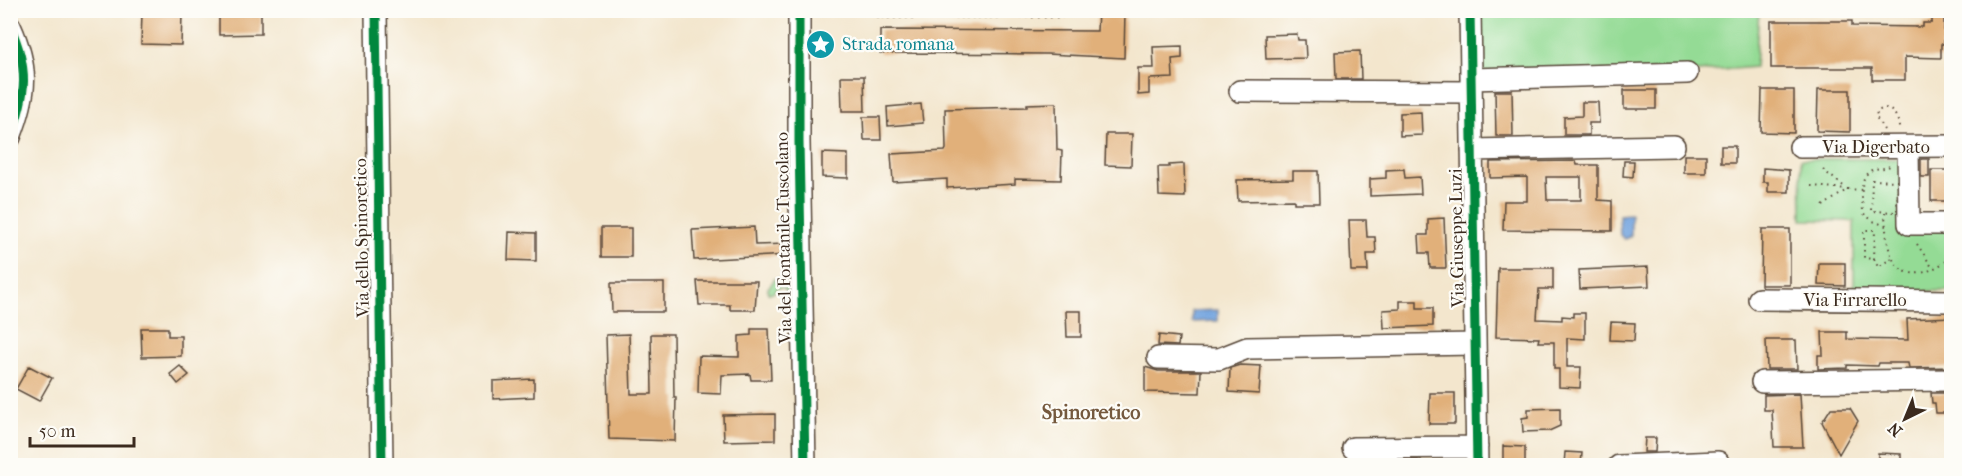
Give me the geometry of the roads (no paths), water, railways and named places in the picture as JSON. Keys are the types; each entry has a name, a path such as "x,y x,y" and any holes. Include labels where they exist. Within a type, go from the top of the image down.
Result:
{"street":[{"name":"Via dello Spinoretico","path":"376,10 382,465"},
{"name":"Via del Fontanile Tuscolano","path":"799,10 805,465"},
{"name":"Via Giuseppe Luzi","path":"1470,10 1477,456"},
{"path":"10,26 20,48 25,77 21,108 10,137"},
{"path":"1240,91 1471,86 1687,73"},
{"path":"1897,139 1909,224 1952,224"},
{"name":"Via Digerbato","path":"1800,147 1897,139 1952,146"},
{"path":"1472,150 1674,146"},
{"name":"Via Firrarello","path":"1759,299 1952,301"},
{"path":"1158,358 1219,358 1247,348 1475,344"},
{"path":"1762,382 1952,380"},
{"path":"1353,448 1477,456"},
{"path":"1619,465 1718,462"}],"water":[{"path":"1631,214 1631,235 1624,239 1620,235 1619,215"},
{"path":"1218,310 1218,321 1192,322 1192,311"}],"place":[{"name":"Strada romana","path":"821,44"}],"district":[{"name":"Spinoretico","path":"1091,412"}]}
